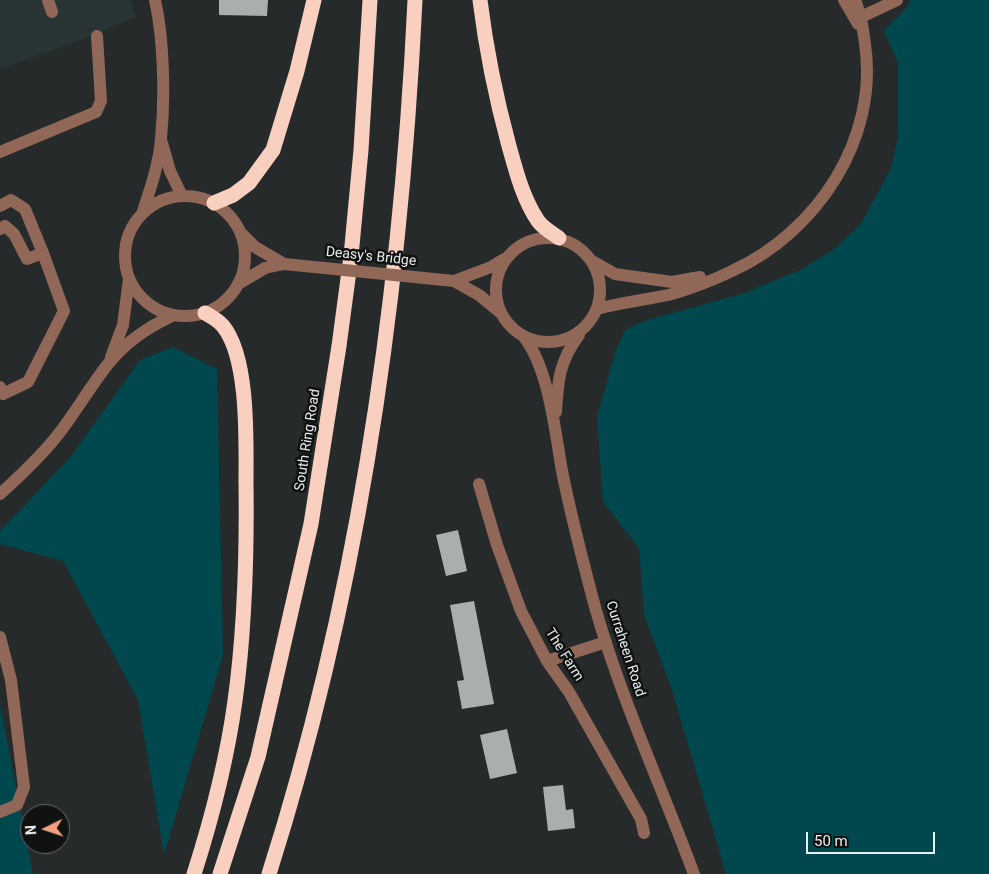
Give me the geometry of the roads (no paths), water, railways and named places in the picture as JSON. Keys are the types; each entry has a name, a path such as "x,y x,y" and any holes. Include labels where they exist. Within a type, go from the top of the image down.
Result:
{"highway":[{"path":"214,203 233,195 250,183 272,150 297,71 314,0"},
{"name":"South Ring Road","path":"220,874 258,757 311,524 351,256 361,150 370,0"},
{"path":"269,874 308,741 326,665 355,532 371,443 396,254 406,144 415,0"},
{"path":"480,0 492,74 505,131 519,178 530,207 540,222 558,238"},
{"path":"194,874 223,764 235,701 242,627 246,545 246,446 240,372 232,343 224,327 216,319 205,314"}],"street":[{"path":"142,214 161,140 163,74 155,0"},
{"path":"844,0 864,35"},
{"path":"597,309 670,295 732,272 769,252 799,226 822,199 842,169 856,136 866,98 868,63 861,17 855,0"},
{"path":"861,17 897,0"},
{"path":"0,152 96,112 101,101 97,36"},
{"path":"161,140 170,171 182,196"},
{"path":"239,229 244,247 244,266 238,284 230,297 218,307 205,314 189,317 172,316 154,308 139,296 129,279 124,251 133,225 153,204 167,198 182,196 198,197 214,203 228,214 239,229 246,239 284,264"},
{"path":"0,206 11,200 25,209 64,311 28,382 3,394 0,387"},
{"path":"0,229 5,226 14,234 27,259 43,253"},
{"path":"454,281 491,267 506,258 516,248 530,241 544,237 558,238"},
{"name":"Curraheen Road","path":"555,425 561,368 568,350 597,309 600,293 599,276 592,261 572,243 558,238"},
{"name":"Curraheen Road","path":"506,258 499,270 496,299 501,313 510,327 524,337 535,354 555,425 572,514 606,642 645,752 694,874"},
{"path":"592,261 615,274 672,282 732,272"},
{"path":"238,284 266,268 284,264"},
{"name":"Deasy's Bridge","path":"284,264 454,281"},
{"path":"108,364 123,325 129,279"},
{"name":"Curraheen Road","path":"454,281 479,295 501,313"},
{"path":"0,494 27,469 56,436 108,364 137,336 155,323 172,316"},
{"path":"524,337 539,342 554,342 568,338 581,331"},
{"name":"The Farm","path":"479,484 497,545 521,611 547,661 569,692 631,800 641,819 644,833"},
{"path":"0,637 11,680 24,787 17,805 0,812"},
{"path":"547,661 606,642"}]}
